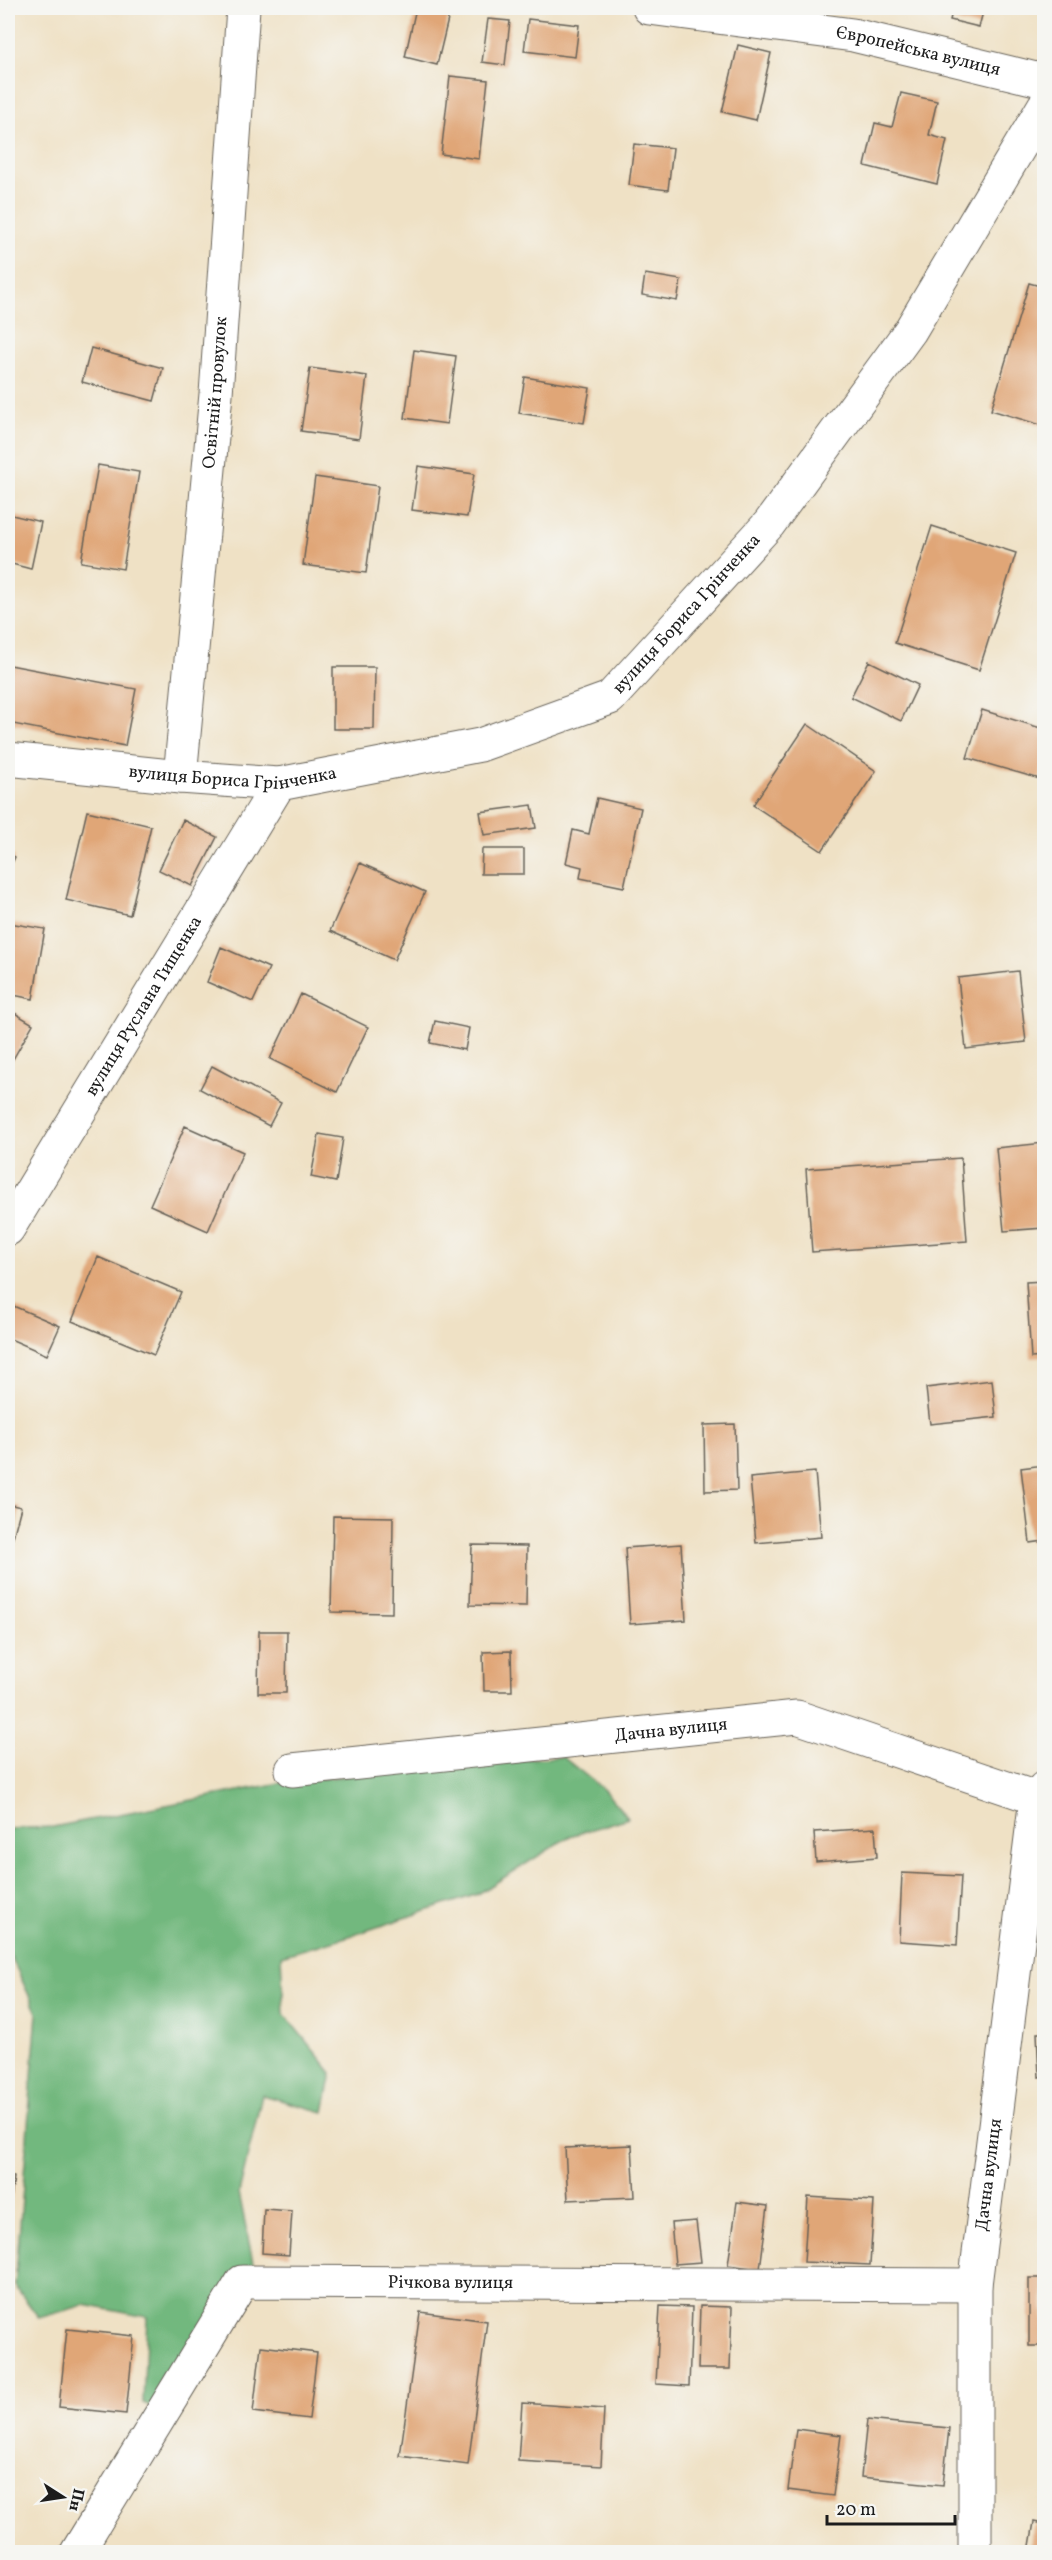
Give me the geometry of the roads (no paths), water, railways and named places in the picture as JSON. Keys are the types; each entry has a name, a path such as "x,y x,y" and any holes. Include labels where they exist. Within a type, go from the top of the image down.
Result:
{"street":[{"name":"Освітній провулок","path":"180,777 216,394 243,8"},
{"name":"Європейська вулиця","path":"649,8 854,35 1044,81"},
{"name":"вулиця Бориса Грінченка","path":"8,759 180,777 279,784 480,745 610,698 776,514 909,331 1044,106"},
{"name":"вулиця Руслана Тищенка","path":"8,1229 279,784"},
{"name":"Дачна вулиця","path":"292,1770 797,1717 1040,1793 975,2285 975,2553"},
{"name":"Річкова вулиця","path":"77,2553 242,2282 975,2285"}]}
